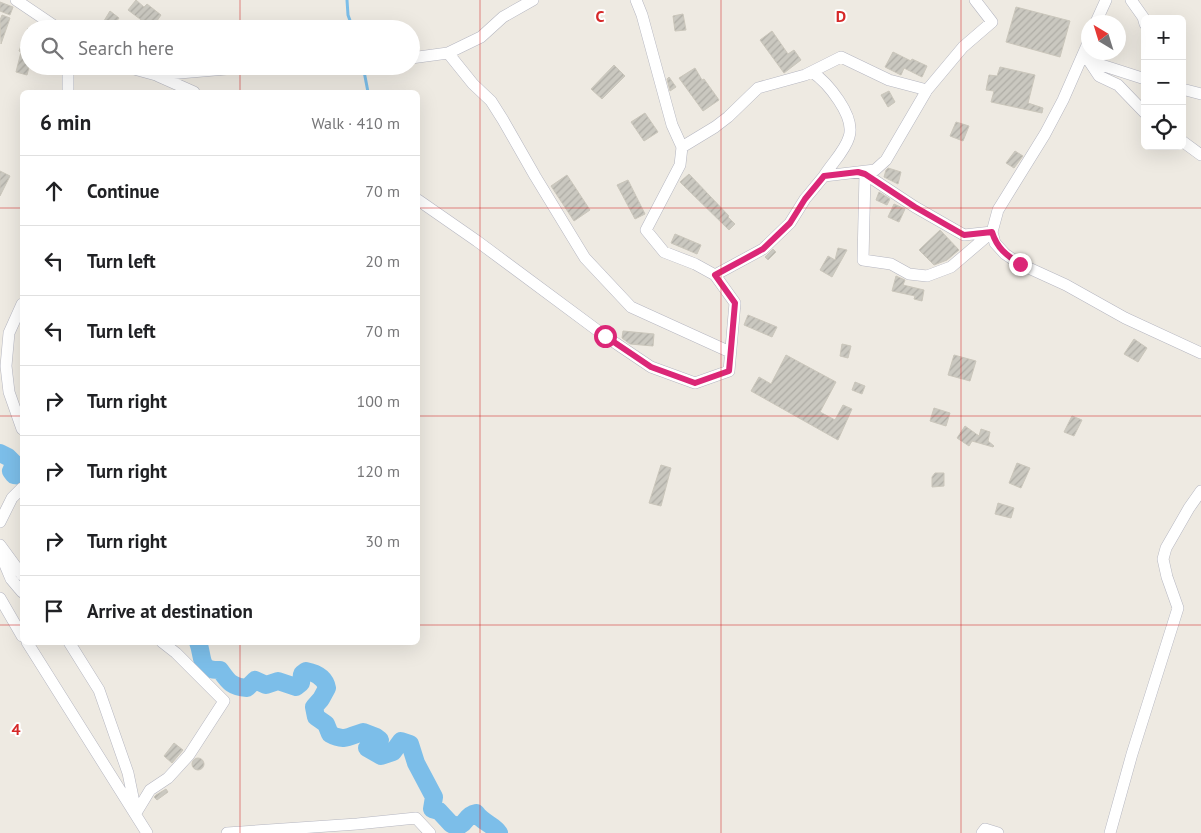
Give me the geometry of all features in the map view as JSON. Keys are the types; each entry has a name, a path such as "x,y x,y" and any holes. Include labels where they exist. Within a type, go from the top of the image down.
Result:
{"street":[{"path":"16,0 46,20"},
{"path":"420,57 448,53 481,37 503,17 533,0"},
{"path":"420,201 477,241 605,336 651,367 695,383 729,371 735,303 715,275 695,264 664,252 646,230 680,165 682,147 672,125 636,0"},
{"path":"824,176 875,170 886,160 926,90 964,47 992,22 975,0"},
{"path":"1099,15 1106,0"},
{"path":"1131,0 1142,15"},
{"path":"448,53 473,84 490,101 503,120 585,258 631,307 730,352"},
{"path":"682,147 728,117 758,88 812,72 841,57 889,80 926,90"},
{"path":"1084,60 1045,134 998,210 992,232 995,243 1005,254 1020,264 1042,273 1124,318 1201,353"},
{"path":"1092,60 1100,76 1118,86 1141,109"},
{"path":"1105,60 1141,77"},
{"path":"715,275 763,249 790,223 805,199 844,148 850,135 848,118 834,94 822,79 812,72"},
{"path":"68,75 68,90"},
{"path":"156,75 190,90"},
{"path":"1186,90 1201,94"},
{"path":"1186,144 1201,155"},
{"path":"861,173 863,260 891,264 909,274 927,276 951,267 992,232"},
{"path":"861,173 964,235 992,232"},
{"path":"20,307 4,331 9,392 20,422"},
{"path":"0,522 12,498 20,490"},
{"path":"1110,833 1132,754 1178,608 1163,559 1166,548 1201,491"},
{"path":"0,545 20,572"},
{"path":"0,553 11,580 20,590"},
{"path":"0,598 20,633"},
{"path":"29,645 147,833"},
{"path":"72,645 99,690 128,773 136,813"},
{"path":"136,813 150,790 168,778 189,755 224,701 166,645"},
{"path":"227,833 416,818 430,833"},
{"path":"982,833 985,829 998,833"}],"building":[{"path":"136,0 144,7 147,4 161,15 158,20 141,20 128,10"},
{"path":"0,2 13,7 10,15 0,11"},
{"path":"1016,7 1070,21 1060,57 1006,42"},
{"path":"110,11 119,18 118,20 104,20"},
{"path":"683,14 686,30 675,31 673,16"},
{"path":"2,15 10,18 1,44 0,20"},
{"path":"772,31 788,54 794,50 801,60 784,73 760,40"},
{"path":"893,52 927,66 922,77 904,68 901,75 885,67"},
{"path":"20,56 20,73 16,72"},
{"path":"614,65 625,76 602,99 591,89"},
{"path":"1000,67 1035,75 1028,103 1043,108 1042,113 991,102 994,91 986,90 989,75 997,76"},
{"path":"695,68 702,80 704,79 719,100 703,111 679,78"},
{"path":"669,77 676,87 670,91 667,79"},
{"path":"889,91 895,102 888,107 881,95"},
{"path":"645,113 658,132 644,141 631,122"},
{"path":"956,122 969,126 963,141 950,136"},
{"path":"1015,151 1023,156 1014,168 1006,163"},
{"path":"888,168 901,172 898,184 884,177"},
{"path":"0,171 10,176 0,196"},
{"path":"689,174 735,224 729,230 680,182"},
{"path":"567,175 590,210 574,221 551,186"},
{"path":"628,180 645,214 635,219 617,185"},
{"path":"879,192 890,199 887,205 876,200"},
{"path":"894,204 905,209 899,222 888,217"},
{"path":"940,230 959,250 947,260 934,265 919,250"},
{"path":"675,234 701,245 697,254 671,243"},
{"path":"838,248 847,250 832,277 820,270 828,256 835,260"},
{"path":"773,249 776,252 768,260 765,257"},
{"path":"896,276 905,280 903,285 924,290 922,301 914,299 915,296 892,291"},
{"path":"748,315 777,327 772,337 744,325"},
{"path":"623,331 654,334 653,346 630,344 622,338"},
{"path":"1134,339 1147,348 1138,362 1124,354"},
{"path":"842,344 851,346 848,358 840,356"},
{"path":"786,355 836,382 820,412 835,420 843,405 852,409 838,440 751,391 759,377 771,384"},
{"path":"954,355 976,361 970,381 948,375"},
{"path":"855,382 865,386 862,394 852,390"},
{"path":"934,408 950,413 946,426 930,421"},
{"path":"1072,416 1082,420 1074,436 1064,432"},
{"path":"965,426 979,436 981,429 990,432 988,441 994,446 972,441 969,446 957,438"},
{"path":"1017,463 1030,468 1021,488 1009,483"},
{"path":"661,465 671,468 661,506 649,503"},
{"path":"935,473 944,473 944,486 932,487 932,477"},
{"path":"998,503 1014,508 1011,518 995,514"},
{"path":"174,743 183,750 172,763 164,756"},
{"path":"196,758 200,758 204,764 200,770 196,770 192,766 192,762"},
{"path":"166,789 168,792 157,800 154,797 156,795"}],"waterway":[{"path":"347,0 350,20"},
{"path":"365,75 368,90"},
{"path":"0,453 8,457 15,464 11,471 14,475 20,476"},
{"path":"199,645 205,666 213,670 220,670 228,680 237,686 247,688 255,680 266,685 278,681 296,687 301,683 302,674 306,671 320,676 327,688 314,707 316,717 326,724 330,734 343,738 363,732 376,737 380,740 367,748 381,756 393,752 401,741 410,744 416,763 434,797 432,809 439,811 451,824 458,826 472,814 476,813 499,833"}],"route":[{"path":"605,336 651,367 695,383 729,371 735,303 715,275 763,249 790,223 805,199 824,176 858,172 865,174 915,207 964,235 992,232 995,243 1005,254 1020,264"}]}
